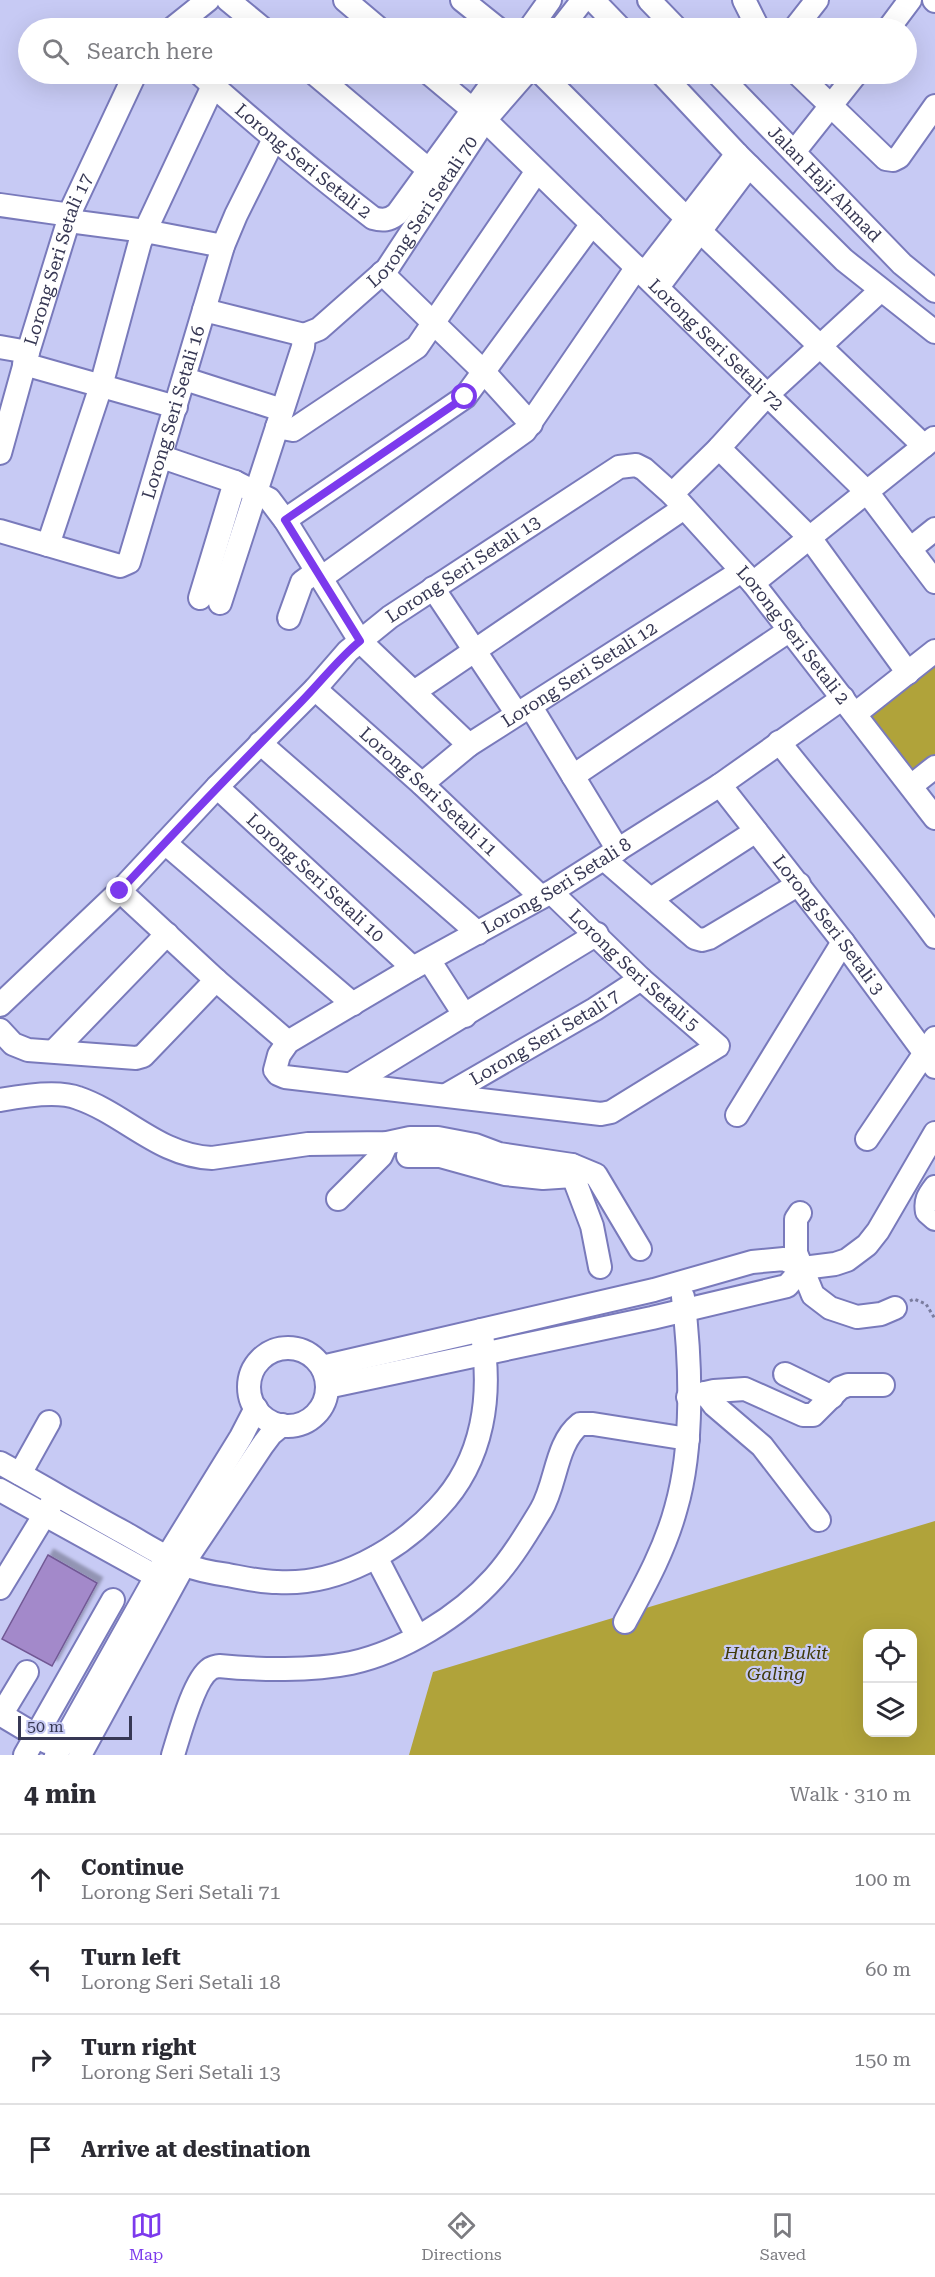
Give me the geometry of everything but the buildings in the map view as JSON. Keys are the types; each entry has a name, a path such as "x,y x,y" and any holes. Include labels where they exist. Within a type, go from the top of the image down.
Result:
{"street":[{"path":"186,18 208,0"},
{"path":"228,0 249,18"},
{"path":"345,0 366,18"},
{"path":"462,0 484,18"},
{"path":"537,18 550,0"},
{"path":"569,18 583,0"},
{"path":"593,0 610,18"},
{"path":"649,0 666,18"},
{"path":"744,0 753,18"},
{"path":"803,18 817,0"},
{"path":"896,18 910,0"},
{"name":"Lorong Seri Setali 17","path":"0,453 26,358 70,218 130,84"},
{"path":"48,545 101,386 136,253 205,84"},
{"name":"Lorong Seri Setali 2","path":"212,84 274,139 373,218 379,220 389,219 397,214 429,170 479,115"},
{"path":"327,84 429,170"},
{"name":"Lorong Seri Setali 72","path":"442,84 479,115 647,276 867,492 935,582"},
{"path":"479,115 494,84"},
{"name":"Lorong Seri Setali 70","path":"304,335 319,329 382,273 479,115 514,84"},
{"path":"552,84 820,346 929,442"},
{"path":"671,84 743,160 844,260 935,332"},
{"name":"Jalan Haji Ahmad","path":"728,84 902,264 935,291"},
{"path":"808,84 886,159 893,160 899,157 935,106"},
{"path":"794,152 848,84"},
{"name":"Lorong Seri Setali 16","path":"0,531 120,566 129,562 162,458 223,246 274,139"},
{"path":"290,618 302,582 319,574 525,431 647,276 694,224 743,160"},
{"path":"185,379 280,419 292,430 417,347 537,171"},
{"path":"0,205 223,246"},
{"path":"285,520 465,397 592,224"},
{"path":"382,273 483,371 531,424"},
{"path":"414,692 678,501 719,447 767,395 881,291"},
{"path":"204,310 304,335 303,348 256,492 210,600 235,482"},
{"path":"0,347 101,386 177,406"},
{"name":"Lorong Seri Setali 12","path":"422,784 469,745 810,538 929,442"},
{"path":"719,447 810,538 908,673"},
{"path":"162,458 235,482 269,500 285,520 360,641 469,745"},
{"name":"Lorong Seri Setali 2","path":"636,465 644,469 678,501 747,578 935,818"},
{"name":"Lorong Seri Setali 13","path":"0,1005 120,891 216,787 315,688 348,651 390,617 619,467 636,465"},
{"path":"910,549 935,529"},
{"path":"433,588 474,650 573,776 611,854 651,900 695,938 702,940 709,938 799,884"},
{"path":"573,776 790,630"},
{"name":"Lorong Seri Setali 8","path":"288,1042 421,964 546,895 720,786 779,742 908,673 935,651"},
{"name":"Lorong Seri Setali 11","path":"315,688 546,895"},
{"path":"779,742 866,852 889,875 935,937"},
{"path":"260,744 478,933"},
{"path":"911,786 935,767"},
{"name":"Lorong Seri Setali 3","path":"720,786 932,1053"},
{"name":"Lorong Seri Setali 10","path":"216,787 421,964 465,1016"},
{"path":"651,900 756,831"},
{"path":"165,843 353,1004"},
{"path":"120,891 216,980 288,1042 279,1055 275,1070 278,1074 285,1077 448,1094"},
{"name":"Lorong Seri Setali 5","path":"448,1094 601,1114 611,1112 718,1046 641,979 597,934 546,895"},
{"path":"54,1052 167,934"},
{"path":"351,1084 597,934"},
{"path":"737,1115 843,942"},
{"name":"Lorong Seri Setali 7","path":"448,1094 595,1009 641,979"},
{"path":"2,1041 19,1047 54,1052 143,1056 216,980"},
{"path":"867,1139 932,1053"},
{"path":"0,1100 55,1095 77,1097 177,1152 200,1157 212,1158 308,1144 387,1143 410,1138 438,1138 475,1144 499,1154 596,1175 640,1249"},
{"path":"324,1377 481,1330 681,1283 752,1262 784,1259 803,1268 841,1262 867,1245 878,1231 935,1133"},
{"path":"338,1199 381,1156 387,1143"},
{"path":"408,1156 440,1156 505,1174 543,1178 572,1170"},
{"path":"572,1170 591,1226 600,1267"},
{"path":"935,1187 927,1198 926,1204 927,1212 935,1219"},
{"path":"800,1213 796,1219 796,1253 813,1296 830,1308 857,1317 881,1314 895,1308"},
{"path":"324,1377 485,1353 685,1310 787,1286 803,1268"},
{"path":"626,1622 667,1537 682,1485 697,1395 681,1283"},
{"path":"0,1463 176,1561 236,1577 278,1582 325,1577 376,1557 414,1533 443,1503 464,1473 481,1428 487,1385 481,1330"},
{"path":"291,1347 314,1357 324,1377 325,1400 318,1412 302,1423 282,1425 263,1417 256,1408 250,1397 249,1384 258,1361 267,1353 279,1348 291,1347"},
{"path":"785,1374 832,1397"},
{"path":"697,1395 745,1389 803,1415 813,1415 840,1388 848,1385 883,1384"},
{"path":"697,1395 714,1405 762,1446 819,1520"},
{"path":"27,1672 1,1714 66,1753 165,1581 256,1408"},
{"path":"20,1474 49,1422"},
{"path":"173,1755 194,1694 202,1677 210,1668 338,1665 380,1654 454,1615 494,1577 543,1506 566,1440 573,1429 580,1424 688,1439"},
{"path":"176,1561 271,1434 282,1425"},
{"path":"0,1490 165,1581"},
{"path":"0,1588 56,1495"},
{"path":"376,1557 417,1636"},
{"path":"24,1755 113,1600"}],"path":[{"path":"895,1308 914,1299 926,1304 935,1319"}],"green space":[{"path":"935,659 935,767 915,784 867,710"},
{"name":"Hutan Bukit Galing","path":"935,1521 935,1755 409,1755 433,1672"}],"route":[{"path":"120,891 216,787 360,641 285,520 465,397"}]}
